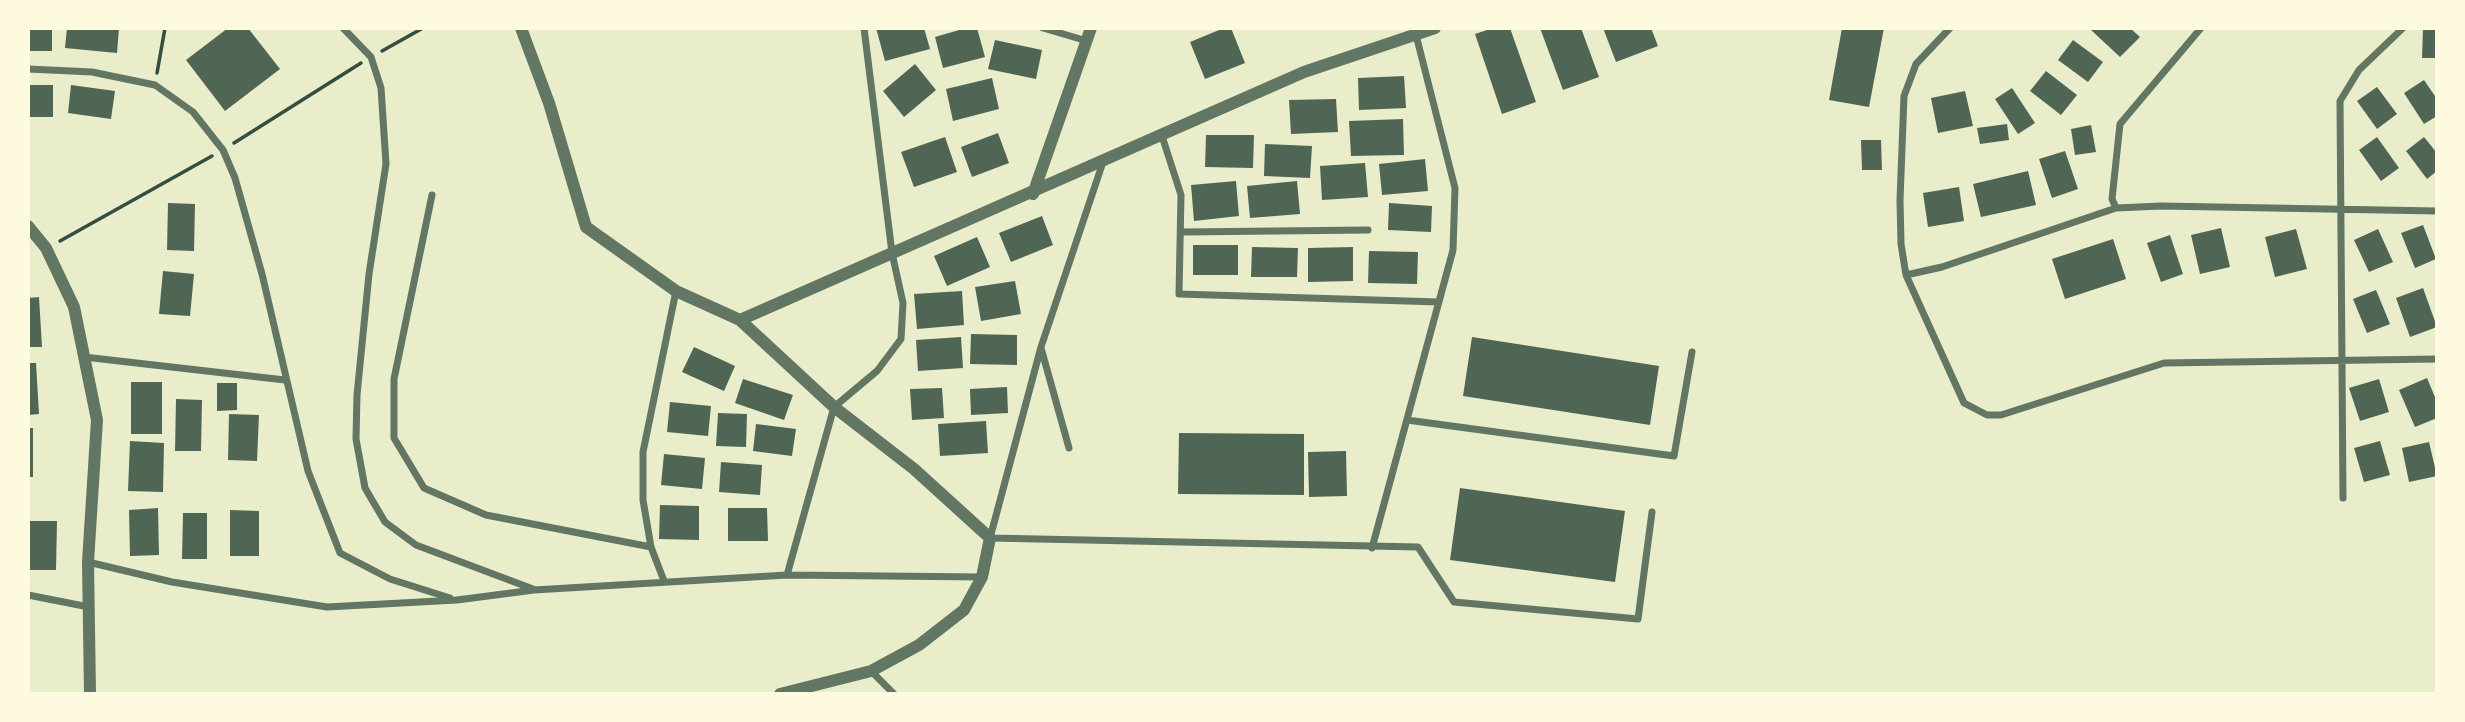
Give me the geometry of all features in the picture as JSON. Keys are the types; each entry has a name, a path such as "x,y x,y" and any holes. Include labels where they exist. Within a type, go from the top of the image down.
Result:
{"street":[{"path":"343,28 371,57 381,88 386,164 369,274 357,395 356,439 365,488 385,522 416,545 534,590"},
{"path":"521,28 549,103 586,227 676,291 740,320 834,407 914,469 990,538 1418,547 1454,602 1637,619 1652,512"},
{"path":"787,575 834,407 877,371 901,339 903,303 892,253 864,28"},
{"path":"1032,194 1089,34 1043,28"},
{"path":"740,320 1032,194 1161,133 1304,72 1435,28"},
{"path":"1950,28 1916,64 1904,96 1901,222 1906,275 1964,403 1987,415 2012,412 2164,363 2437,359"},
{"path":"2116,208 2112,199 2120,124 2202,28"},
{"path":"2343,498 2340,101 2359,70 2403,28"},
{"path":"1372,548 1453,250 1455,188 1416,35"},
{"path":"28,69 92,72 155,85 193,112 223,150 235,178 262,274 308,471 340,553 390,579 457,600"},
{"path":"1161,133 1181,195 1183,232 1179,295 1439,302"},
{"path":"780,694 871,671 919,645 964,610 982,577 1041,347 1103,162"},
{"path":"432,195 394,379 394,438 424,488 486,515 651,547"},
{"path":"1906,275 2116,208 2161,206 2437,211"},
{"path":"28,226 46,248 74,307 97,420 88,562 90,694"},
{"path":"1183,232 1368,230"},
{"path":"664,581 651,547 643,500 643,452 676,291"},
{"path":"1041,347 1069,448"},
{"path":"1407,420 1674,456 1692,352"},
{"path":"84,357 285,380"},
{"path":"88,562 173,582 327,607 457,600 534,590 787,575 982,577"},
{"path":"28,595 89,607"},
{"path":"871,671 894,694"}],"path":[{"path":"155,85 165,28"},
{"path":"46,248 223,150 371,57 423,28"}],"building":[{"path":"28,28 52,28 52,51 28,51"},
{"path":"67,28 119,28 117,53 65,48"},
{"path":"228,28 248,28 280,69 225,111 186,60"},
{"path":"876,28 924,28 930,49 885,61"},
{"path":"966,28 977,28 985,57 943,68 935,37"},
{"path":"1224,28 1231,28 1245,63 1205,79 1190,42"},
{"path":"1493,28 1510,28 1536,102 1502,114 1475,34"},
{"path":"1540,28 1581,28 1599,77 1563,90"},
{"path":"1603,28 1651,28 1658,46 1616,62"},
{"path":"1842,28 1884,28 1869,107 1829,100"},
{"path":"2130,28 2140,37 2120,57 2091,30"},
{"path":"2423,28 2437,28 2437,58 2422,58"},
{"path":"995,40 1042,50 1036,79 988,69"},
{"path":"2073,40 2103,62 2088,82 2058,60"},
{"path":"915,64 936,90 904,117 883,91"},
{"path":"2046,71 2077,95 2061,115 2030,91"},
{"path":"1404,76 1406,108 1359,110 1358,78"},
{"path":"992,78 999,109 953,121 946,89"},
{"path":"2424,80 2437,99 2437,116 2424,124 2404,93"},
{"path":"28,85 53,85 53,117 28,117"},
{"path":"71,85 115,91 111,119 68,113"},
{"path":"2377,87 2397,114 2377,129 2357,101"},
{"path":"2012,88 2035,123 2018,134 1995,99"},
{"path":"1965,91 1973,126 1938,133 1931,98"},
{"path":"1336,99 1338,132 1291,134 1289,100"},
{"path":"1403,119 1404,155 1351,156 1349,121"},
{"path":"2007,124 2009,140 1980,144 1977,128"},
{"path":"2091,125 2096,152 2075,155 2071,129"},
{"path":"998,133 1009,163 972,177 961,147"},
{"path":"1206,135 1254,135 1253,168 1205,167"},
{"path":"945,137 957,172 914,187 901,152"},
{"path":"2377,137 2399,168 2381,181 2359,150"},
{"path":"2424,137 2437,153 2437,171 2427,179 2406,151"},
{"path":"1861,140 1881,140 1882,170 1862,170"},
{"path":"1265,144 1312,146 1310,178 1264,176"},
{"path":"2065,151 2078,189 2052,198 2039,159"},
{"path":"1425,159 1428,191 1382,195 1379,164"},
{"path":"1365,163 1368,197 1322,200 1320,166"},
{"path":"2028,171 2036,205 1981,217 1973,184"},
{"path":"1236,181 1239,216 1194,221 1191,185"},
{"path":"1297,181 1300,214 1250,218 1247,186"},
{"path":"1959,187 1964,221 1928,227 1923,193"},
{"path":"168,203 195,204 194,251 167,250"},
{"path":"1389,203 1432,206 1431,232 1388,230"},
{"path":"1042,216 1053,245 1011,262 999,233"},
{"path":"2423,225 2436,259 2415,268 2401,233"},
{"path":"2221,228 2230,267 2200,274 2191,235"},
{"path":"2296,229 2307,269 2275,277 2265,237"},
{"path":"2378,229 2393,262 2369,272 2354,240"},
{"path":"2170,235 2183,274 2161,282 2147,243"},
{"path":"977,237 990,267 947,286 934,256"},
{"path":"2113,239 2126,279 2065,299 2052,259"},
{"path":"1193,245 1238,245 1238,275 1193,275"},
{"path":"1252,247 1298,248 1297,277 1251,277"},
{"path":"1353,247 1353,281 1308,282 1308,248"},
{"path":"1369,251 1418,252 1417,284 1368,283"},
{"path":"163,271 194,274 190,316 159,314"},
{"path":"1015,281 1021,314 981,321 975,287"},
{"path":"2423,288 2437,327 2410,337 2396,298"},
{"path":"2376,290 2390,324 2367,333 2353,299"},
{"path":"962,291 964,325 917,329 914,294"},
{"path":"39,297 42,347 28,347 28,298"},
{"path":"971,334 1017,335 1017,365 970,364"},
{"path":"961,337 963,368 918,371 916,340"},
{"path":"1472,337 1659,366 1650,425 1463,396"},
{"path":"694,347 735,366 724,391 682,372"},
{"path":"28,363 36,363 39,414 28,415"},
{"path":"2427,378 2437,402 2437,418 2415,427 2399,390"},
{"path":"743,379 793,395 784,420 735,403"},
{"path":"2379,379 2389,412 2360,421 2349,388"},
{"path":"131,382 162,382 162,434 131,434"},
{"path":"217,383 237,383 237,410 217,411"},
{"path":"1007,387 1008,413 971,415 970,389"},
{"path":"942,388 944,418 912,420 910,389"},
{"path":"176,399 202,400 201,451 175,451"},
{"path":"670,402 711,406 708,436 667,432"},
{"path":"718,413 747,414 746,447 716,446"},
{"path":"229,414 259,415 257,461 228,460"},
{"path":"986,421 988,453 940,456 938,424"},
{"path":"756,424 796,429 792,456 753,451"},
{"path":"28,428 33,428 33,477 28,477"},
{"path":"1179,433 1304,434 1304,495 1178,494"},
{"path":"130,441 164,443 163,492 128,491"},
{"path":"2380,441 2390,475 2364,482 2354,448"},
{"path":"2429,442 2437,476 2409,482 2402,448"},
{"path":"1346,451 1347,496 1309,497 1308,452"},
{"path":"664,454 705,458 702,489 661,485"},
{"path":"721,462 762,465 760,495 719,492"},
{"path":"1460,488 1625,511 1615,582 1450,560"},
{"path":"660,505 699,506 699,540 659,539"},
{"path":"158,508 159,555 130,556 129,510"},
{"path":"728,508 767,508 768,541 728,541"},
{"path":"230,510 259,511 259,556 230,556"},
{"path":"183,513 207,513 207,559 182,559"},
{"path":"28,521 57,521 56,570 28,570"}]}
